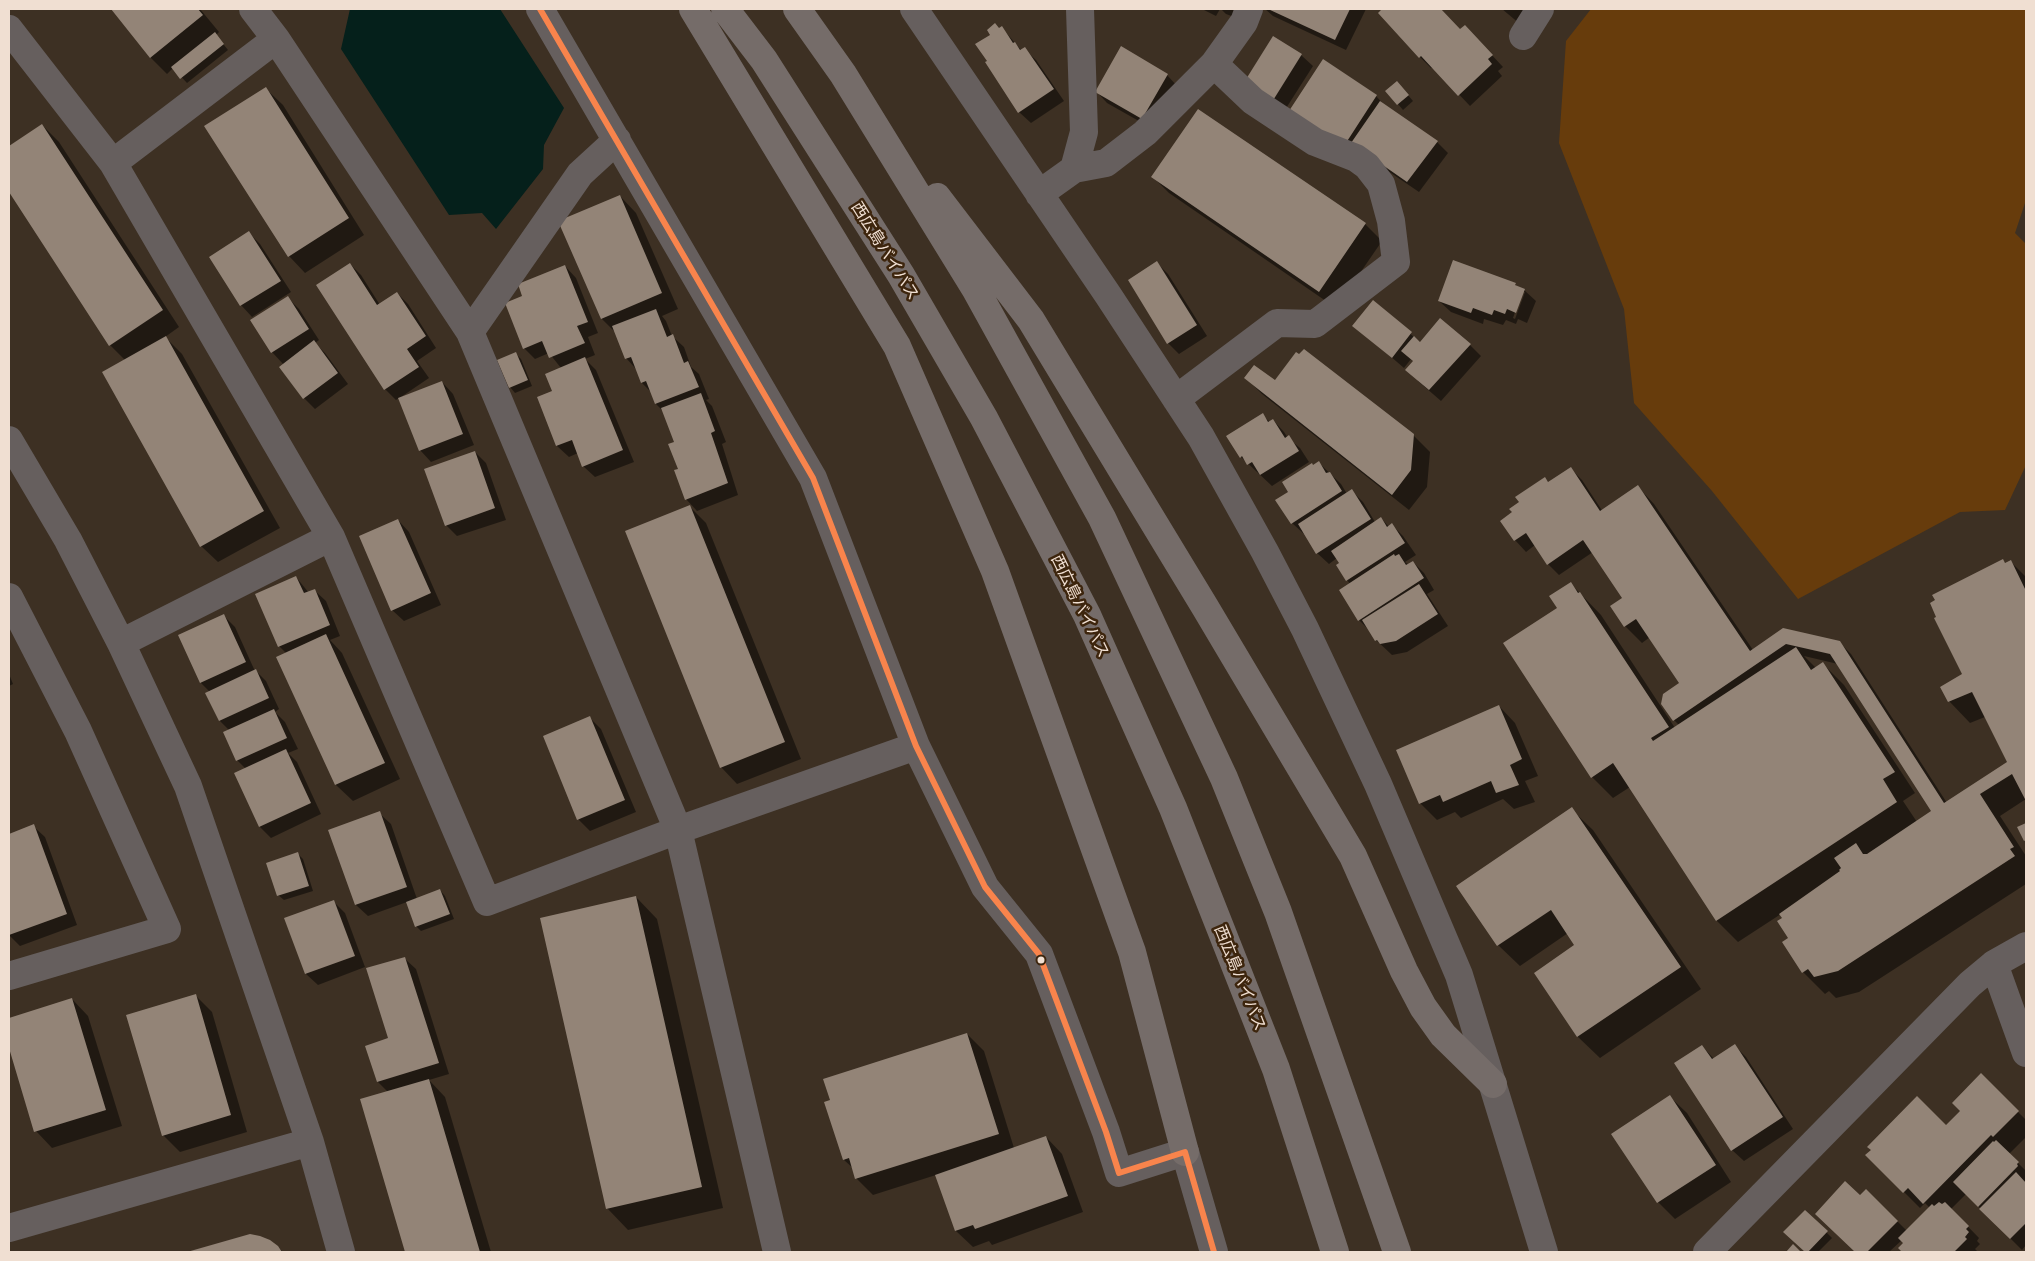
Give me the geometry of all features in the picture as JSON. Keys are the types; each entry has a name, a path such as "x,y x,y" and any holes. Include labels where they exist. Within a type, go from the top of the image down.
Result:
{"highway":[{"path":"693,9 897,346 992,562 1132,952 1185,1152"},
{"name":"西広島バイパス","path":"725,9 764,60 901,275 984,418 1087,615 1173,808 1276,1069 1335,1252"},
{"path":"798,9 843,74 1031,320 1353,856 1404,971 1423,1007 1443,1035 1493,1084"},
{"path":"843,74 976,290 1102,518 1231,796 1278,912 1397,1252"}],"street":[{"path":"253,9 276,39 470,332 678,830 778,1252"},
{"path":"540,9 813,478 916,746 985,887 1039,954 1106,1132 1119,1174 1185,1152 1214,1252"},
{"path":"914,9 1176,399 1224,476 1305,629 1378,784 1460,975 1544,1252"},
{"path":"1074,169 1084,132 1080,9"},
{"path":"1039,194 1074,169 1106,163 1128,148 1214,64 1244,22 1249,9"},
{"path":"1523,36 1540,9"},
{"path":"9,29 112,162 331,537 487,902 678,830 916,746"},
{"path":"112,162 276,39"},
{"path":"1176,399 1277,323 1315,324 1396,262 1391,221 1381,184 1367,166 1356,158 1315,142 1252,101 1214,64"},
{"path":"470,332 580,174 617,140"},
{"path":"9,440 68,540 121,644 188,786 310,1142 341,1252"},
{"path":"121,644 331,537"},
{"path":"9,597 78,731 167,929 9,976"},
{"path":"1707,1252 1947,1007 1994,964 2026,946"},
{"path":"1994,964 2026,1054"},
{"path":"9,1228 310,1142"},
{"path":"1196,1252 1200,1200"}],"shaded area":[{"path":"1591,9 2026,9 2026,200 2015,233 2026,244 2026,465 2005,510 1960,512 1798,599 1712,491 1634,403 1624,309 1559,143 1566,41"}],"water":[{"path":"350,9 500,9 564,108 544,145 543,169 496,229 482,213 449,215 341,49"}],"building":[{"path":"111,9 198,9 203,15 150,58"},
{"path":"1268,9 1350,9 1335,40"},
{"path":"1382,9 1441,9 1460,29 1465,25 1493,55 1488,59 1492,64 1458,96 1421,56 1419,58 1378,13"},
{"path":"995,23 999,28 1002,26 1020,50 1025,47 1054,89 1018,113 975,44 990,35 987,30"},
{"path":"215,32 224,44 180,79 171,67"},
{"path":"1273,36 1302,54 1272,102 1243,84"},
{"path":"1121,46 1168,74 1142,119 1095,92"},
{"path":"1323,59 1377,95 1344,146 1289,111"},
{"path":"1397,81 1409,95 1397,105 1385,91"},
{"path":"266,87 349,218 288,257 204,126"},
{"path":"1380,101 1438,141 1407,182 1351,143"},
{"path":"1198,109 1366,223 1319,292 1151,177"},
{"path":"42,124 163,310 109,346 9,192 9,146"},
{"path":"620,195 662,293 601,319 558,221"},
{"path":"249,231 281,281 240,306 209,257"},
{"path":"1453,260 1516,283 1515,285 1525,289 1516,313 1507,309 1505,314 1494,310 1492,315 1473,308 1471,313 1438,301"},
{"path":"1157,261 1197,325 1167,344 1128,280"},
{"path":"350,263 377,305 397,292 426,336 407,349 419,367 384,390 316,285"},
{"path":"565,265 588,322 577,326 585,343 549,358 542,341 523,349 505,303 522,296 518,284"},
{"path":"288,296 309,329 271,353 250,320"},
{"path":"1373,300 1412,332 1392,358 1352,326"},
{"path":"656,309 667,337 673,334 684,363 688,361 699,387 655,404 646,381 641,383 631,357 625,359 612,326"},
{"path":"1440,318 1471,344 1429,390 1405,370 1413,361 1401,351 1414,336 1420,342"},
{"path":"166,336 264,511 200,547 102,372"},
{"path":"314,340 338,373 303,399 279,367"},
{"path":"1304,349 1414,434 1411,470 1392,495 1244,378 1254,365 1275,380 1296,352 1299,354"},
{"path":"516,352 528,380 509,388 497,360"},
{"path":"585,357 623,450 582,467 572,440 556,446 537,397 552,391 545,374"},
{"path":"442,381 463,434 419,451 398,398"},
{"path":"701,393 715,431 711,433 728,483 685,500 674,470 678,469 668,444 674,442 661,408"},
{"path":"1263,413 1268,422 1273,419 1285,438 1289,435 1299,451 1260,475 1252,462 1247,465 1242,456 1240,458 1226,436"},
{"path":"475,451 495,508 445,526 424,469"},
{"path":"1319,461 1326,473 1330,472 1342,491 1291,524 1275,500 1288,492 1282,482 1312,463 1313,465"},
{"path":"1571,467 1600,511 1638,485 1750,651 1783,628 1840,641 1944,803 2007,762 1972,692 1948,702 1940,687 1962,674 1934,618 1936,617 1930,603 1935,600 1932,595 2003,559 2005,563 2011,560 2026,591 2026,801 2012,774 1980,794 2014,847 2010,849 2015,856 1838,971 1814,977 1808,969 1802,973 1782,942 1788,938 1777,921 1782,918 1779,914 1840,871 1841,868 1834,858 1856,843 1863,854 1867,854 1931,811 1830,654 1786,644 1673,721 1661,704 1663,694 1679,683 1636,619 1624,627 1610,606 1622,598 1583,540 1547,565 1526,533 1514,541 1500,521 1512,512 1509,509 1519,502 1515,497 1545,477 1548,482"},
{"path":"1352,489 1371,519 1316,554 1298,524"},
{"path":"690,505 785,742 720,768 625,531"},
{"path":"1381,517 1387,527 1392,523 1405,543 1346,581 1336,565 1339,563 1331,551"},
{"path":"398,519 431,593 391,611 359,536"},
{"path":"1394,554 1395,556 1399,554 1406,565 1413,561 1424,578 1358,621 1339,590"},
{"path":"296,576 304,593 315,589 330,625 278,647 255,594"},
{"path":"1571,582 1578,593 1580,592 1669,727 1651,738 1653,741 1796,647 1811,670 1823,662 1895,772 1883,779 1897,802 1716,921 1613,763 1591,778 1503,643 1557,608 1549,596"},
{"path":"1419,584 1438,614 1396,641 1380,644 1377,640 1375,641 1362,620"},
{"path":"224,614 246,662 200,683 178,635"},
{"path":"326,634 385,763 335,785 276,657"},
{"path":"256,669 269,698 219,721 205,693"},
{"path":"1499,705 1522,759 1510,765 1519,785 1496,793 1491,781 1443,802 1440,795 1419,804 1396,750"},
{"path":"274,709 287,738 236,761 223,732"},
{"path":"590,716 625,800 577,820 543,736"},
{"path":"286,749 311,803 259,827 234,773"},
{"path":"1572,807 1681,967 1577,1037 1534,973 1574,945 1551,910 1497,946 1456,886"},
{"path":"380,811 407,887 355,905 328,830"},
{"path":"2026,823 2026,840 2024,841 2017,827"},
{"path":"34,824 67,914 9,935 9,834"},
{"path":"298,852 309,886 277,896 266,863"},
{"path":"440,889 450,914 415,927 406,902"},
{"path":"636,896 702,1187 606,1209 540,918"},
{"path":"334,900 355,956 305,974 284,918"},
{"path":"405,957 439,1063 377,1082 365,1046 388,1038 366,968"},
{"path":"196,994 231,1115 162,1136 126,1015"},
{"path":"72,998 106,1110 34,1132 9,1048 9,1018"},
{"path":"967,1033 999,1134 855,1179 849,1158 843,1160 824,1102 830,1100 823,1079"},
{"path":"1735,1044 1783,1117 1731,1151 1674,1063 1702,1045 1712,1059"},
{"path":"1981,1073 2019,1111 1993,1137 1991,1135 1923,1204 1908,1188 1903,1193 1865,1155 1871,1150 1867,1147 1917,1096 1946,1125 1960,1111 1952,1103"},
{"path":"429,1079 480,1252 405,1252 360,1099"},
{"path":"1670,1095 1716,1165 1657,1203 1611,1134"},
{"path":"1046,1136 1068,1196 975,1229 973,1225 955,1231 935,1175"},
{"path":"1996,1140 2019,1162 2018,1166 1978,1207 1953,1182"},
{"path":"2016,1172 2026,1183 2026,1223 2010,1239 1979,1209"},
{"path":"1845,1181 1860,1195 1866,1189 1898,1221 1867,1252 1855,1252 1815,1214"},
{"path":"1939,1202 1942,1204 1945,1202 1969,1226 1966,1229 1969,1232 1965,1237 1967,1239 1954,1252 1902,1252 1898,1248 1903,1243 1898,1238 1932,1204 1934,1206"},
{"path":"1805,1210 1828,1231 1808,1252 1805,1252 1783,1232"},
{"path":"250,1234 270,1240 282,1252 187,1252"},
{"path":"1793,1244 1801,1252 1786,1252"}],"transit line":[{"path":"540,9 813,478 916,746 985,887 1039,954 1106,1132 1119,1173 1185,1152 1214,1252"}]}
